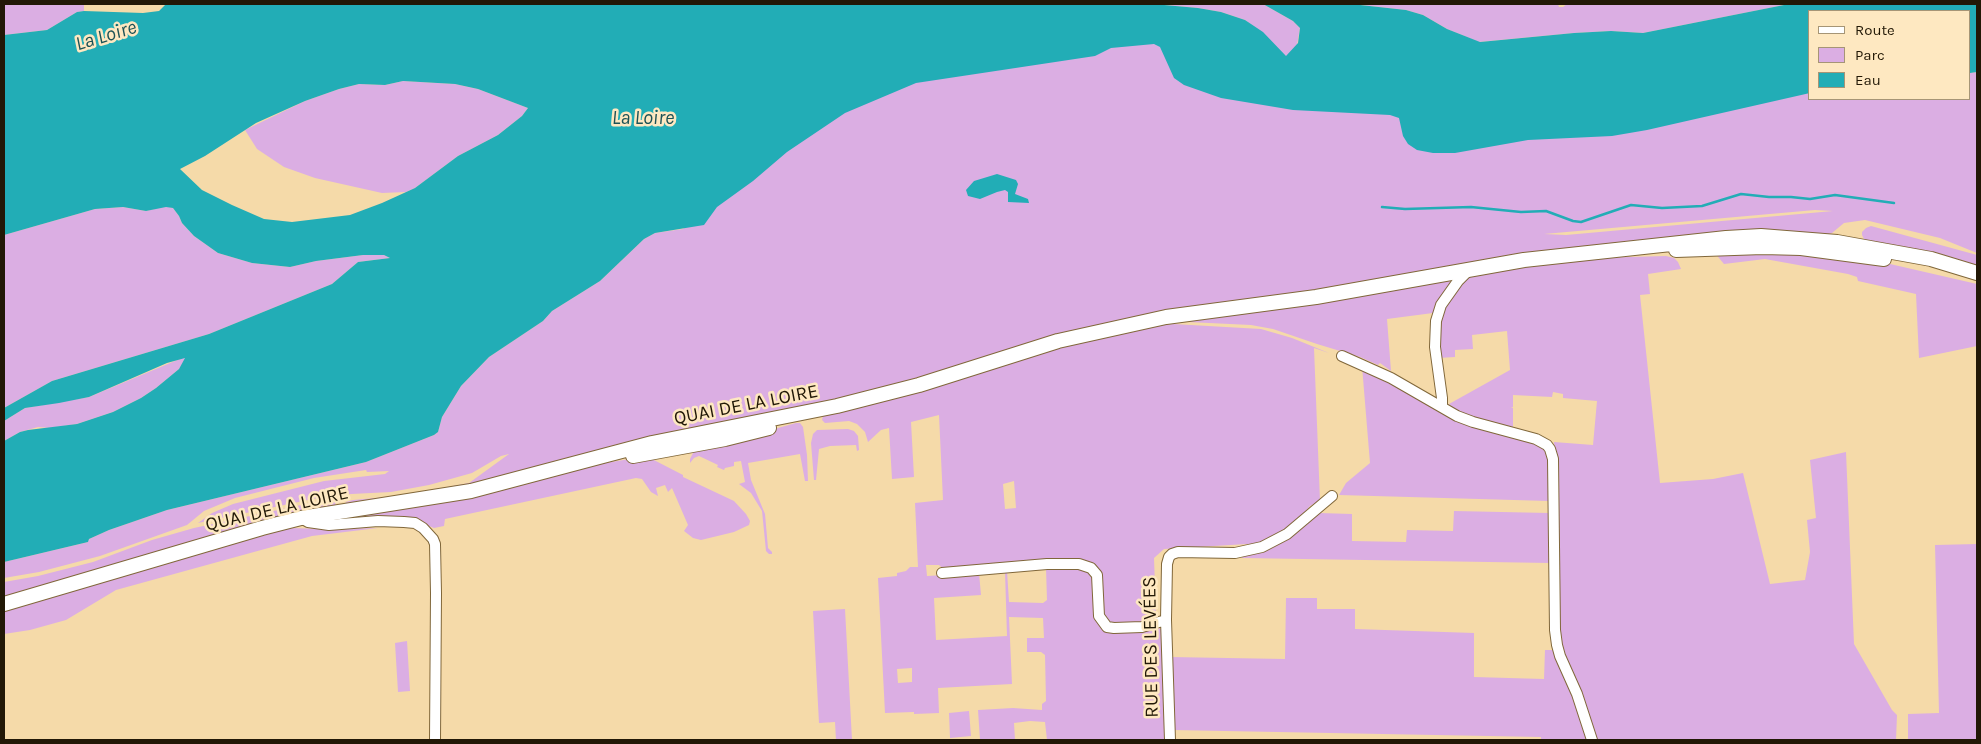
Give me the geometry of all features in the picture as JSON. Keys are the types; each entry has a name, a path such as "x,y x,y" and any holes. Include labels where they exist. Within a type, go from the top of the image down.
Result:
{"main road":[{"path":"1613,251 1726,238 1761,236 1802,238 1880,249 1931,259 1977,273"},
{"path":"1613,251 1753,247 1802,248 1879,258 1930,268 1977,281"},
{"name":"QUAI DE LA LOIRE","path":"4,604 301,518 471,491 652,443 837,406 928,382 1049,343 1112,328 1166,317 1316,297 1524,260 1613,251"}],"street":[{"path":"1442,407 1434,347 1436,320 1441,305 1458,281 1472,268"},
{"path":"1342,356 1378,371 1472,422 1536,439 1547,445 1550,449 1553,459 1555,630 1557,645 1577,694 1592,740"},
{"name":"RUE DES LEVÉES","path":"1170,740 1166,620 1167,564 1169,557 1172,554 1184,552 1235,553 1262,547 1287,534 1332,496"},
{"path":"301,518 308,522 329,525 378,521 404,522 423,528 433,539 435,544 436,593 435,740"},
{"path":"942,573 1054,563 1079,564 1092,568 1097,575 1100,616 1107,627 1142,627 1166,620"}],"green space":[{"path":"4,4 84,4 84,11 77,12 47,30 4,35"},
{"path":"1028,4 1141,4 1210,19 1265,35 1245,20 1221,12 1153,4 1263,4 1293,21 1300,28 1297,45 1367,68 1442,88 1504,103 1538,106 1764,98 1808,93 1808,100 1971,100 1971,73 1977,72 1977,253 1940,238 1865,220 1844,223 1832,233 1825,235 1759,234 1676,239 1546,252 1470,263 1300,295 1152,316 1095,328 1011,350 880,392 772,416 664,436 454,490 391,500 345,504 353,500 398,496 469,483 509,454 501,456 472,473 429,485 391,492 332,495 198,523 212,513 233,504 324,481 385,474 389,471 367,472 366,470 314,478 235,498 204,511 187,525 100,556 39,572 4,578 4,562 88,542 89,539 109,530 167,510 366,462 434,435 438,432 442,417 461,386 489,357 543,321 552,311 600,281 644,239 655,233 683,229 760,165 783,137 1003,10","holes":["1815,210 1833,211 1566,235 1544,234"]},
{"path":"1351,4 1558,4 1559,7 1563,7 1567,4 1789,4 1643,33 1611,31 1574,33 1479,42 1447,29 1423,15 1406,10"},
{"path":"403,81 455,84 478,89 528,108 522,116 498,135 458,156 415,188 406,192 382,193 315,178 284,167 257,149 245,130 305,101 339,89 359,84 385,85"},
{"path":"166,206 173,208 182,223 194,236 218,253 252,263 290,267 316,261 363,255 384,255 390,258 358,262 332,284 209,334 52,381 4,408 4,235 95,209 123,207 146,211"},
{"path":"1871,226 1977,255 1977,270 1865,241 1862,232"},
{"path":"1714,252 1788,252 1877,261 1977,284 1977,346 1919,358 1916,294 1858,281 1857,277 1848,274 1765,259 1724,264"},
{"path":"1666,256 1674,258 1681,269 1648,274 1650,294 1640,295 1660,483 1713,479 1743,473 1770,584 1805,580 1810,552 1807,520 1816,518 1810,460 1846,452 1854,644 1892,710 1897,715 1896,740 1594,740 1560,652 1557,472 1554,442 1593,445 1597,401 1563,398 1563,394 1553,392 1552,397 1513,395 1513,407 1511,407 1513,408 1513,427 1473,418 1455,410 1449,404 1510,370 1507,331 1472,335 1473,349 1455,350 1455,357 1438,358 1442,312 1468,274 1591,258"},
{"path":"1456,275 1433,313 1387,319 1391,371 1380,363 1378,365 1360,357 1273,329 1251,325 1188,322 1182,320"},
{"path":"1173,324 1261,329 1292,338 1329,353 1314,348 1320,501 1310,506 1295,524 1264,543 1164,549 1154,558 1156,615 1150,622 1106,625 1092,565 1066,559 977,565 977,568 945,570 939,565 926,565 927,576 979,573 981,595 934,598 936,640 1007,636 1005,571 1007,571 1009,602 1043,603 1047,600 1046,568 1082,568 1094,582 1095,613 1102,628 1156,627 1161,629 1167,740 1047,740 1045,722 1030,721 1014,723 1015,740 980,740 978,710 1013,708 1042,710 1042,704 1046,701 1045,655 1041,652 1027,652 1027,638 1044,638 1043,618 1009,617 1012,684 938,688 939,713 885,713 878,578 897,576 897,573 906,571 910,567 918,567 915,503 943,500 939,415 911,422 914,477 892,479 889,428 881,430 868,442 865,432 857,424 849,421 825,423 822,420 823,416 1047,350 1153,326","holes":["1014,481 1016,508 1005,509 1003,484","912,668 912,682 898,683 897,669"]},
{"path":"182,358 186,360 179,369 156,388 113,412 77,424 50,428 38,427 20,432 4,441 4,421 25,408 89,397"},
{"path":"1362,366 1415,396 1543,446 1548,453 1549,501 1339,495 1346,483 1370,463"},
{"path":"800,423 803,427 808,481 805,481 800,454 748,463 751,480 765,514 768,548 772,552 772,554 769,554 766,551 762,511 751,493 739,484 745,482 741,461 734,462 734,466 724,470 699,456 690,463 690,459 694,451"},
{"path":"848,429 854,431 858,436 859,450 857,451 856,445 830,446 819,449 816,480 814,480 811,443 813,434 817,430"},
{"path":"642,457 650,458 683,475 683,477 734,501 746,514 750,521 749,525 734,532 701,540 693,538 684,531 688,525 672,488 668,492 665,485 656,488 658,496 651,492 642,479 636,478 445,519 444,526 434,528 419,522 338,520 599,464"},
{"path":"329,499 336,502 335,505 4,598 4,582 38,576 93,562 152,540 194,528"},
{"path":"1454,511 1549,513 1550,563 1242,558 1242,556 1319,513 1352,514 1352,541 1406,542 1407,530 1453,531"},
{"path":"290,528 378,528 312,536 116,590 66,620 30,630 4,634 4,609"},
{"path":"1977,544 1977,740 1908,740 1908,714 1939,713 1935,545"},
{"path":"1286,598 1317,598 1317,609 1355,609 1355,629 1474,633 1474,677 1544,679 1545,650 1554,650 1570,684 1588,740 1541,740 1541,737 1172,730 1170,657 1285,659"},
{"path":"845,609 852,740 836,740 835,722 819,723 813,611"},
{"path":"407,641 410,691 398,692 395,643"},
{"path":"969,711 971,736 950,738 949,713"}],"water":[{"name":"La Loire","path":"166,4 1153,4 1221,12 1245,20 1263,32 1286,56 1298,43 1300,28 1293,21 1263,4 1351,4 1406,10 1423,15 1447,29 1480,42 1574,33 1611,31 1643,33 1789,4 1977,4 1977,72 1971,73 1971,10 1808,10 1808,93 1647,130 1612,136 1528,140 1455,153 1433,153 1417,150 1408,144 1403,136 1399,118 1390,115 1293,110 1221,98 1184,85 1174,78 1160,47 1154,44 1111,48 1095,56 916,83 845,113 787,152 753,181 717,207 704,225 655,233 644,239 600,281 552,311 543,321 489,357 461,386 442,417 438,432 434,435 366,462 167,510 109,530 89,539 88,542 4,562 4,441 20,432 77,424 113,412 156,388 179,369 185,358 167,363 89,397 25,408 4,421 4,408 52,381 209,334 332,284 358,262 390,258 384,255 363,255 316,261 290,267 252,263 218,253 194,236 182,223 173,208 166,207 146,211 123,207 95,209 4,235 4,35 47,30 77,12 143,13 159,11","holes":["403,81 455,84 478,89 528,108 522,116 498,135 458,156 415,188 350,215 292,222 264,219 202,190 180,169 205,156 256,123 305,101 339,89 359,84 385,85"]},
{"path":"997,174 1016,180 1018,184 1015,194 1028,199 1029,203 1008,202 1008,192 1005,190 980,199 968,196 966,190 974,181"}],"waterway":[{"path":"1382,207 1405,209 1471,207 1521,212 1546,211 1581,222 1631,205 1662,208 1702,206 1741,194 1810,199 1835,195 1894,203"}]}
